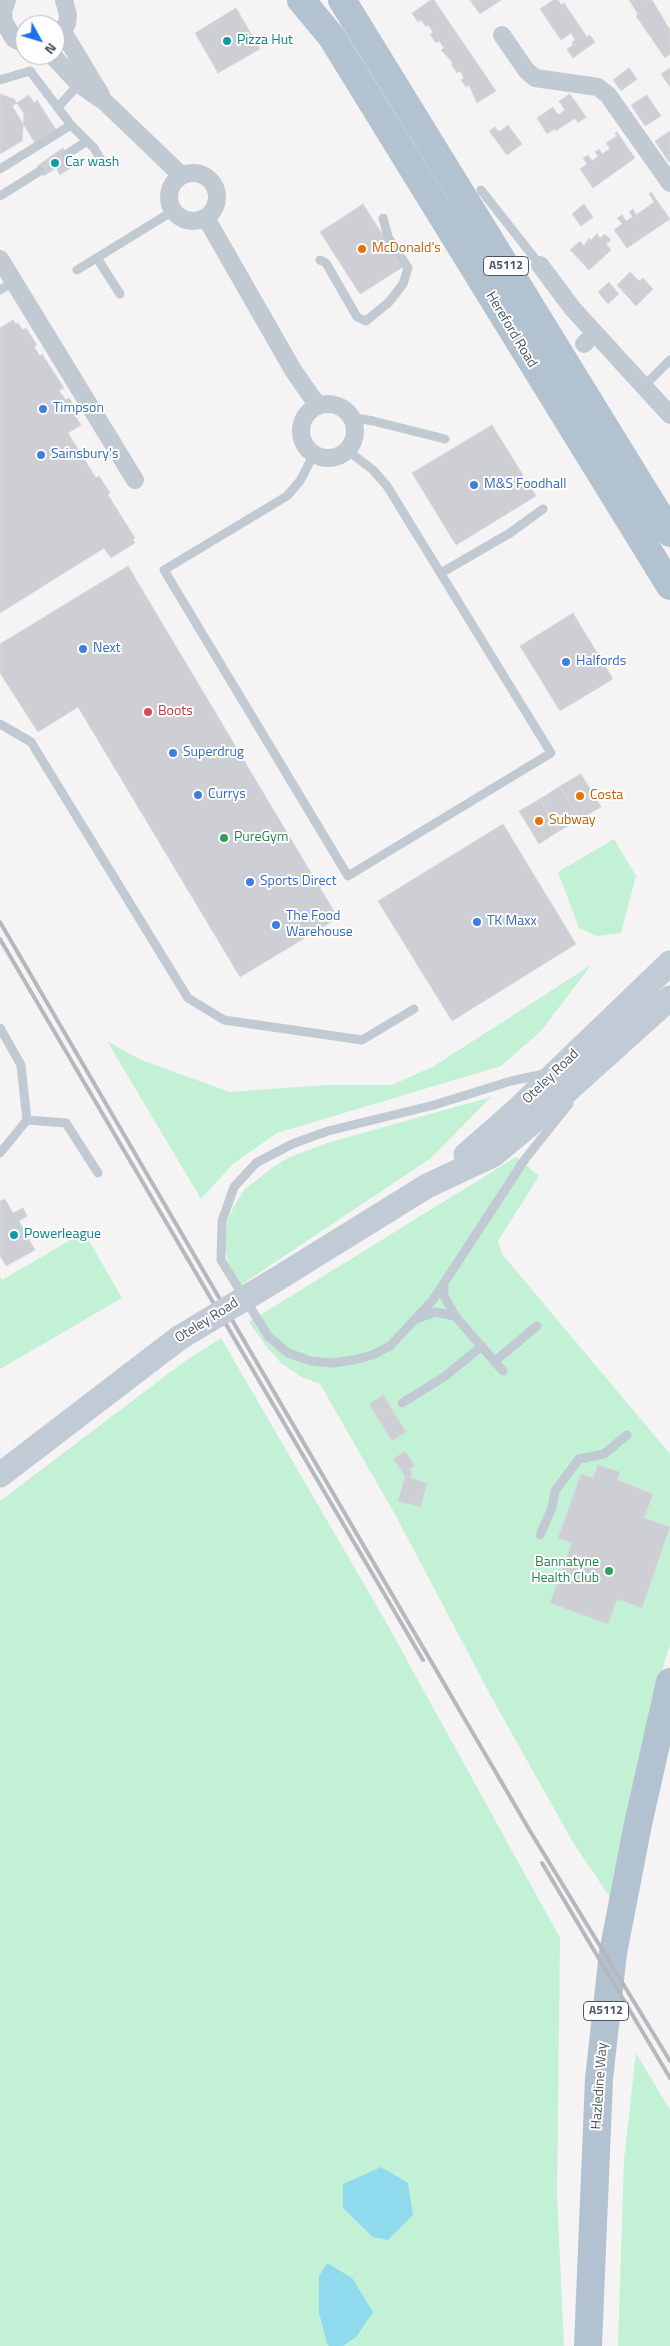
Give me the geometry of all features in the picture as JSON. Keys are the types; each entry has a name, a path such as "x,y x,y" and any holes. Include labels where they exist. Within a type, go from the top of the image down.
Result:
{"main road":[{"name":"Hereford Road","path":"301,0 336,45 670,586"},
{"name":"A5112","path":"342,0 670,533"},
{"name":"Oteley Road","path":"427,1186 482,1142 670,964"},
{"name":"Oteley Road","path":"0,1475 179,1338 427,1186 493,1154 529,1125 610,1050 670,998"},
{"name":"Hazledine Way","path":"588,2346 599,2079 613,1953 638,1824 670,1682"}],"street":[{"path":"7,0 3,12 4,33 15,39"},
{"path":"65,22 68,15 69,2"},
{"path":"502,34 526,70 535,78 598,87 608,95 670,183"},
{"path":"65,45 105,102"},
{"path":"61,65 79,84 105,102 182,176"},
{"path":"189,173 204,175 215,187 217,203 213,212 206,218 188,221 180,218 173,211 169,196 171,188 182,176 189,173"},
{"path":"206,218 293,370 318,406"},
{"path":"0,259 7,285 135,480"},
{"path":"540,265 589,338 643,387 670,415"},
{"path":"333,404 340,407 351,418 354,434 347,450 331,457 314,454 303,441 301,433 305,417 318,406 333,404"}],"lane":[{"path":"0,80 30,71 71,125 87,141 104,163"},
{"path":"58,107 79,84"},
{"path":"0,169 71,125"},
{"path":"67,154 87,141"},
{"path":"0,196 40,171"},
{"path":"481,190 540,265"},
{"path":"77,270 173,211"},
{"path":"320,260 326,264 356,316 366,321 389,302 403,284 408,268 388,237 383,218"},
{"path":"97,258 120,294"},
{"path":"643,387 670,360"},
{"path":"351,418 373,421 445,439"},
{"path":"314,454 295,489 248,520 164,570 348,876 551,753 387,486 373,470 347,450"},
{"path":"441,573 510,532 543,509"},
{"path":"0,724 31,742 188,998 224,1020 362,1040 414,1009"},
{"path":"0,1028 21,1065 27,1120 0,1153"},
{"path":"555,1072 512,1081 434,1105 328,1131 301,1140 256,1163 234,1188 222,1221 221,1260 268,1336 288,1353 311,1361 333,1362 373,1356 390,1346 433,1300 444,1280 528,1155 610,1050"},
{"path":"27,1120 66,1123 98,1173"},
{"path":"444,1280 444,1296 455,1316 504,1371"},
{"path":"416,1319 435,1312 455,1316"},
{"path":"495,1361 537,1326"},
{"path":"402,1403 430,1387 482,1346"},
{"path":"540,1535 552,1508 555,1490 579,1459 604,1454 627,1435"}],"green space":[{"path":"614,839 636,876 621,933 597,936 579,928 558,872"},
{"path":"591,965 541,1031 501,1066 277,1133 233,1164 201,1199 107,1041 141,1060 230,1092 325,1085 392,1085 434,1066"},
{"path":"491,1097 431,1158 241,1285 229,1266 225,1248 226,1225 234,1206 245,1189 272,1168 288,1158 327,1143"},
{"path":"516,1157 539,1176 498,1241 502,1254 670,1454 670,1645 664,1663 612,1900 574,1844 493,1700 397,1518 320,1384 302,1377 281,1363 249,1322"},
{"path":"84,1232 122,1298 0,1369 0,1276 2,1280"},
{"path":"221,1338 386,1622 560,1938 557,2196 564,2346 0,2346 0,1501 185,1361"},
{"path":"636,2053 670,2110 670,2346 618,2346 624,2160"}],"water":[{"path":"381,2167 408,2183 413,2215 388,2240 373,2237 343,2208 343,2184"},
{"path":"327,2263 352,2278 373,2312 356,2337 343,2346 329,2346 319,2313 319,2276"}],"building":[{"path":"431,0 434,0 496,91 477,103 469,85 466,87 461,80 464,78 460,71 457,73 451,64 453,63 441,50 444,48 439,41 436,43 430,34 433,32 428,25 426,27 421,20 418,22 412,13"},
{"path":"470,0 501,0 480,14"},
{"path":"553,0 558,0 561,5 564,3 587,37 590,35 595,42 573,58 567,49 573,45 572,42 575,40 571,33 561,40 540,9"},
{"path":"629,0 652,0 670,30 670,54 665,58 636,16 638,14"},
{"name":"Pizza Hut","path":"236,8 260,49 218,73 195,33"},
{"path":"629,68 637,79 621,91 613,80"},
{"path":"670,68 670,87 661,74"},
{"path":"0,94 14,99 24,114 22,141 0,154"},
{"path":"570,94 586,117 578,123 575,118 556,131 554,129 547,134 537,118 553,107 558,115 565,110 559,101"},
{"path":"29,95 34,103 37,100 56,130 35,143 12,106"},
{"path":"647,95 661,116 645,126 631,105"},
{"path":"508,125 522,144 507,155 489,131 495,127 499,132"},
{"path":"670,131 670,162 669,162 655,141"},
{"path":"617,132 635,158 593,188 580,169 587,164 583,158 588,155 592,161 598,156 595,152 599,149 602,154 610,149 606,143 617,136 615,133"},
{"name":"Car wash","path":"63,148 72,167 60,175 56,168 44,176 37,166"},
{"path":"651,192 670,219 627,248 614,230 622,224 617,218 622,215 626,221 633,217 629,212 633,209 636,215 654,202 649,194"},
{"name":"McDonald's","path":"363,204 403,267 360,294 320,232"},
{"path":"584,204 593,217 581,226 572,214"},
{"path":"597,234 600,238 605,234 611,240 606,244 611,250 589,270 570,250 580,241 584,246 589,238 591,240"},
{"path":"630,272 639,281 643,278 653,289 636,306 617,285"},
{"path":"609,282 619,294 608,304 598,292"},
{"name":"Sainsbury's","path":"13,320 23,330 26,328 37,345 34,347 40,356 42,354 64,388 59,391 66,400 69,398 80,415 76,417 81,425 68,433 96,478 99,476 110,493 108,495 135,538 133,540 135,543 111,558 104,548 0,613 0,328"},
{"name":"M&S Foodhall","path":"492,425 536,496 456,545 412,473"},
{"path":"128,566 338,918 240,977 78,707 38,732 0,673 0,644"},
{"name":"Halfords","path":"573,613 613,679 560,711 520,646"},
{"name":"Costa","path":"581,774 601,807 580,819 560,786"},
{"path":"560,786 580,819 559,831 540,799"},
{"name":"Subway","path":"540,799 559,831 539,844 519,811"},
{"name":"TK Maxx","path":"503,824 576,944 452,1021 378,901"},
{"name":"Powerleague","path":"5,1199 13,1213 23,1208 27,1216 19,1221 35,1250 6,1266 0,1256 0,1201"},
{"path":"383,1395 406,1432 392,1441 369,1404"},
{"path":"405,1451 415,1466 410,1469 412,1472 411,1478 427,1483 421,1507 398,1501 405,1476 393,1459"},
{"name":"Bannatyne Health Club","path":"598,1465 620,1472 617,1480 653,1494 644,1518 670,1527 642,1608 617,1599 608,1624 550,1603 572,1543 558,1538 581,1474 593,1478"}],"railway":[{"path":"0,922 530,1831 670,2061"},
{"path":"0,939 423,1660"},
{"path":"542,1863 670,2078"}],"place":[{"name":"Pizza Hut","path":"227,41"},
{"name":"Car wash","path":"55,163"},
{"name":"McDonald's","path":"362,249"},
{"name":"Timpson","path":"43,409"},
{"name":"Sainsbury's","path":"41,455"},
{"name":"M&S Foodhall","path":"474,485"},
{"name":"Next","path":"83,649"},
{"name":"Halfords","path":"566,662"},
{"name":"Boots","path":"148,712"},
{"name":"Superdrug","path":"173,753"},
{"name":"Currys","path":"198,795"},
{"name":"Costa","path":"580,796"},
{"name":"Subway","path":"539,821"},
{"name":"PureGym","path":"224,838"},
{"name":"Sports Direct","path":"250,882"},
{"name":"TK Maxx","path":"477,922"},
{"name":"The Food Warehouse","path":"276,925"},
{"name":"Powerleague","path":"14,1235"},
{"name":"Bannatyne Health Club","path":"609,1571"}]}
